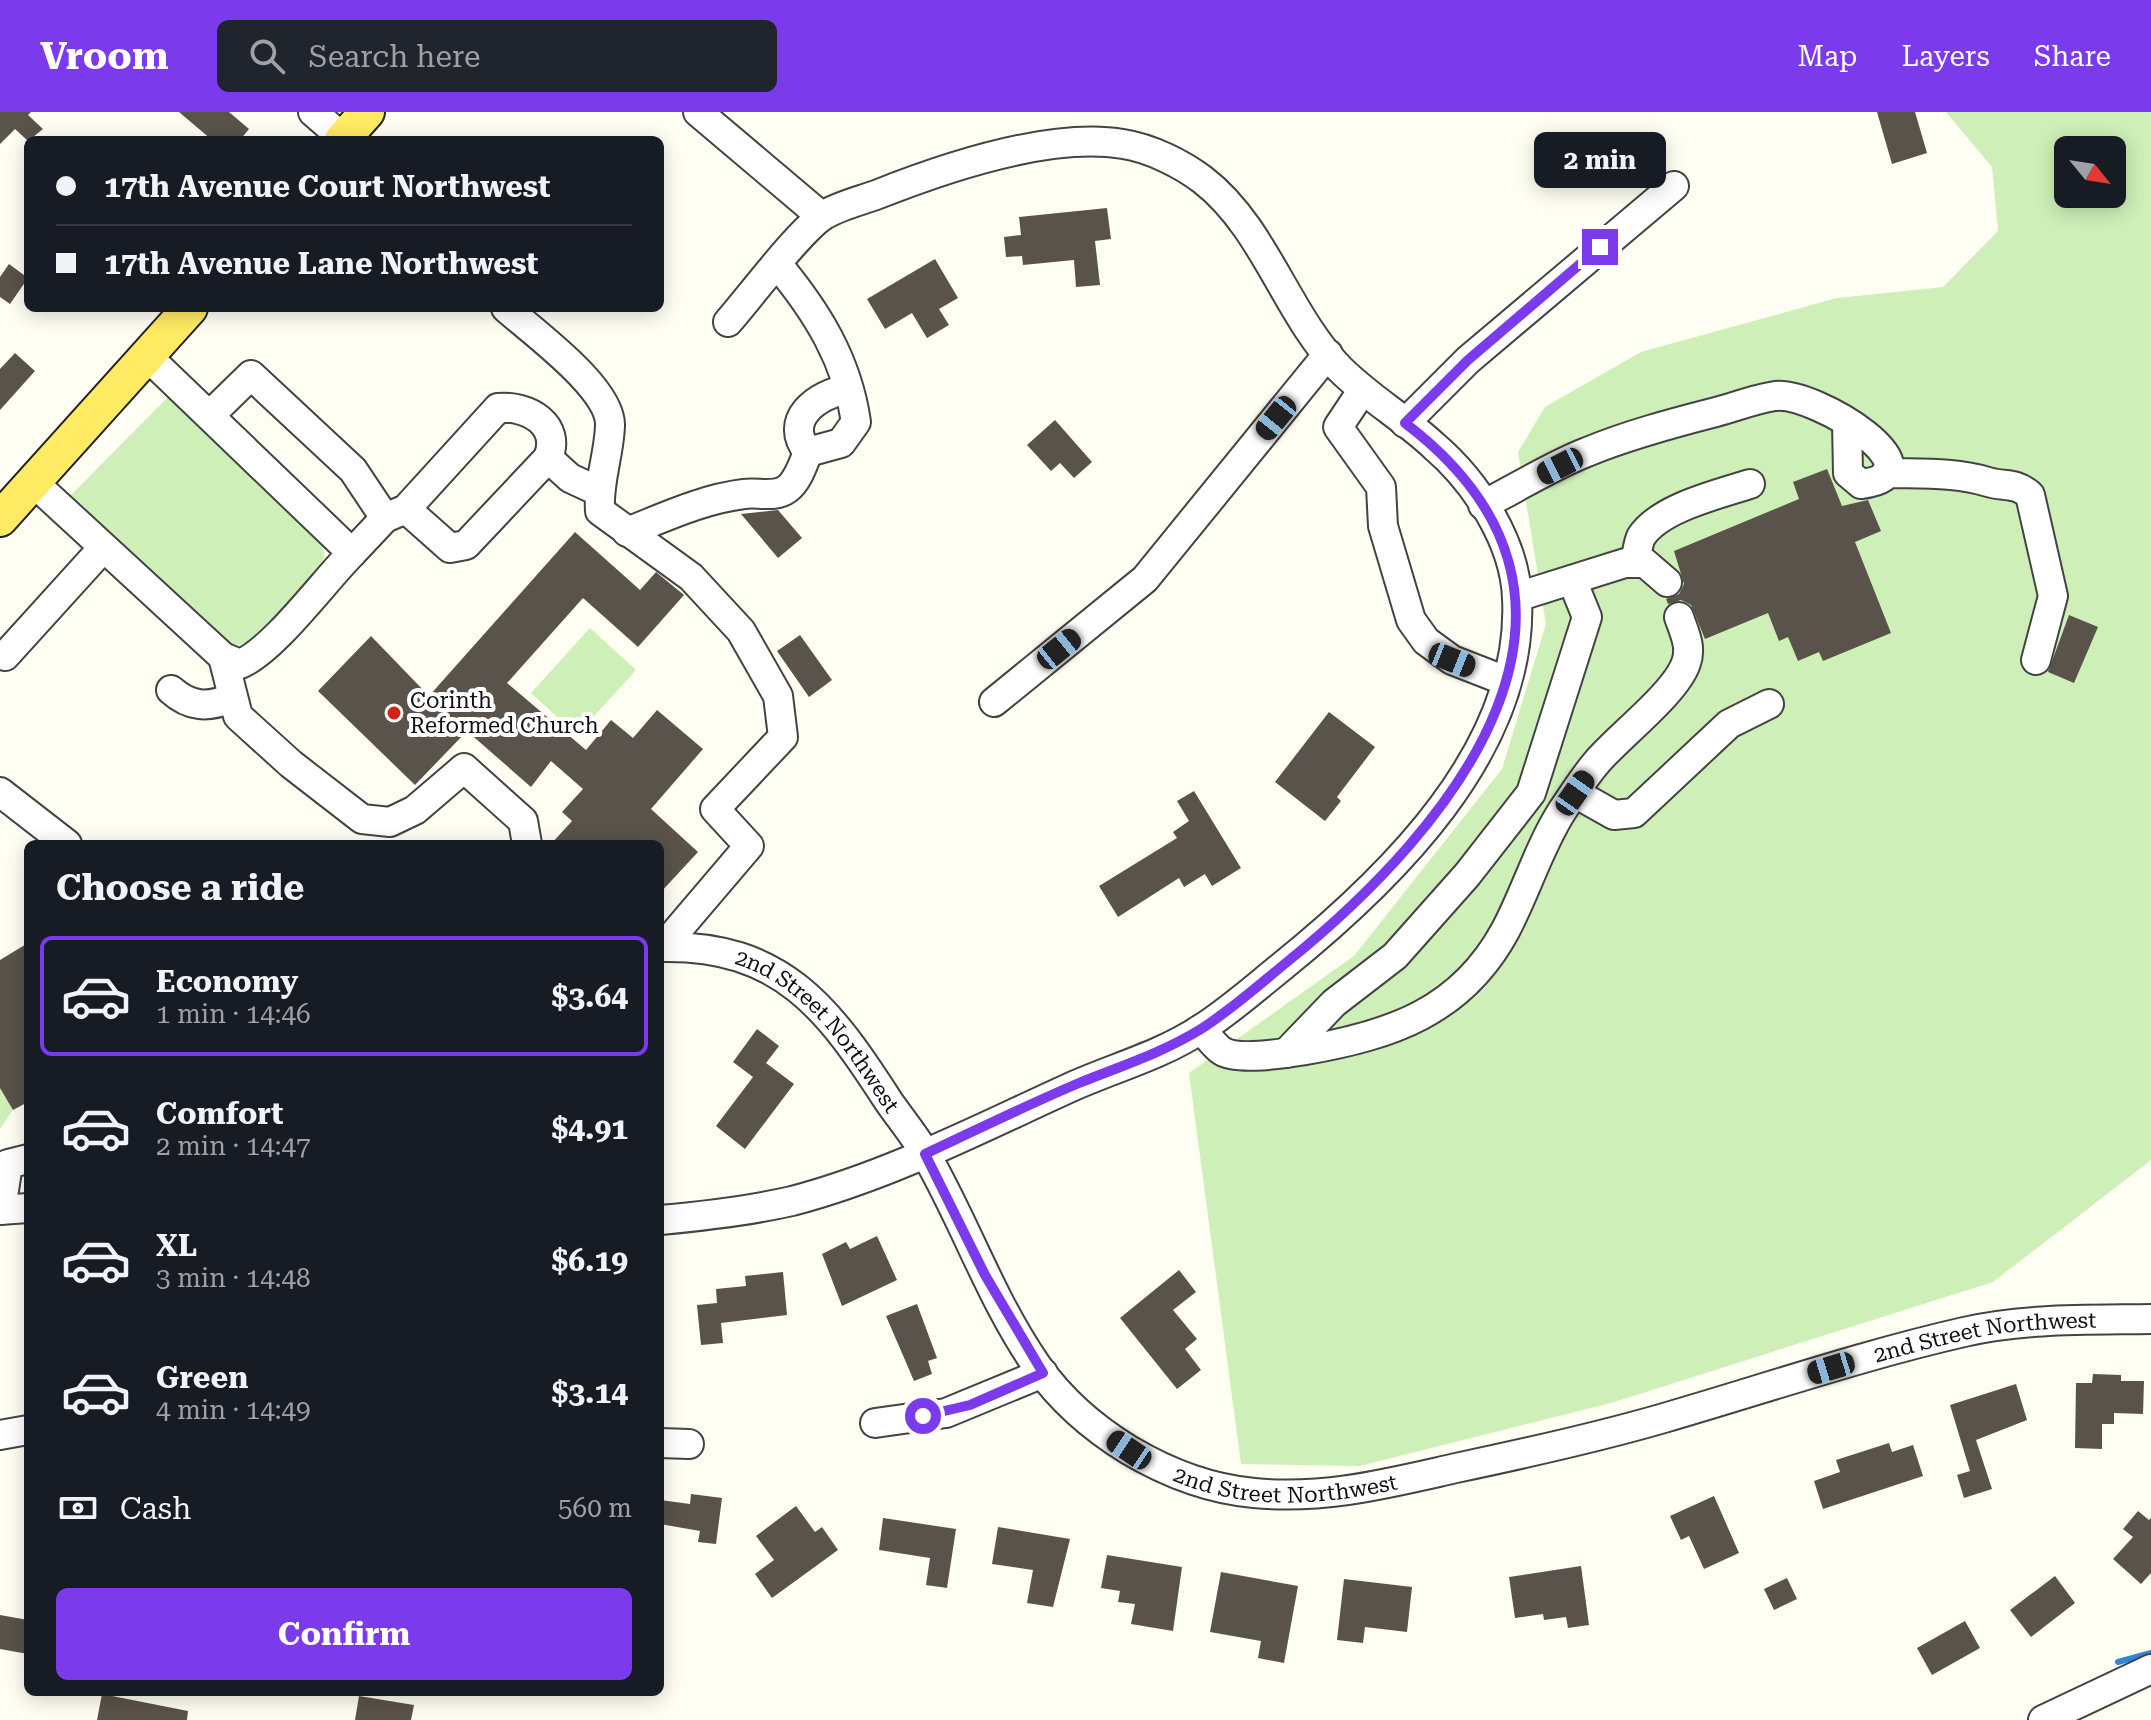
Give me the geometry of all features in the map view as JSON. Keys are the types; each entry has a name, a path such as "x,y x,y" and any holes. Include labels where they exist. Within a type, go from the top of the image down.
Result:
{"main road":[{"path":"346,136 367,112"},
{"path":"0,519 149,358 187,312"}],"street":[{"path":"313,112 340,136"},
{"path":"698,112 821,216"},
{"path":"664,1220 710,1216 792,1200 848,1184 925,1154 1080,1083 1143,1060 1201,1029 1347,914 1410,846 1475,755 1494,721 1506,681 1517,597 1507,547 1464,477 1435,446 1362,391 1328,354 1223,198 1177,164 1133,145 1083,142 946,167 821,216 728,322"},
{"path":"1405,423 1468,360 1674,186"},
{"path":"778,265 817,313 848,389 856,422 841,443 808,452"},
{"path":"510,312 594,388 607,409 610,424 598,491 600,511 691,577 741,631 778,696 783,737 715,809 749,846 664,945"},
{"path":"994,702 1145,579 1328,354"},
{"path":"149,358 352,553"},
{"path":"33,482 223,657 240,664 253,659 352,553 396,513 498,408 515,406 531,413 550,430 554,443 548,458 466,545 450,548 396,513 251,375 210,415"},
{"path":"808,452 798,440 797,424 814,401 827,392 848,389"},
{"path":"1362,391 1338,427 1381,487 1383,526 1411,620 1426,641 1452,660 1506,681"},
{"path":"1483,505 1585,452 1673,423 1776,396 1805,399 1847,422 1886,453 1886,473 1876,483 1861,484 1848,473 1847,422"},
{"path":"627,532 702,503 747,493 774,494 787,490 800,472 808,452"},
{"path":"548,458 570,478 598,491"},
{"path":"1886,473 1971,475 1991,483 2011,483 2030,495 2053,596 2036,660"},
{"path":"1635,562 1641,537 1660,521 1680,508 1750,484"},
{"path":"5,656 103,548"},
{"path":"1517,597 1635,562 1654,568 1667,582"},
{"path":"1286,1053 1334,1003 1395,956 1531,793 1571,676 1587,617 1572,580"},
{"path":"1201,1029 1217,1047 1232,1055 1286,1053 1365,1040 1420,1018 1446,1000 1486,963 1506,930 1535,862 1596,763 1682,672 1688,644 1679,617"},
{"path":"223,657 238,716 253,732 362,819 375,840"},
{"path":"171,690 197,705 216,704 231,698"},
{"path":"1575,793 1614,815 1634,813 1729,724 1769,704"},
{"path":"362,819 390,822 415,810 464,768 523,821 526,840"},
{"path":"0,792 62,840"},
{"path":"1497,837 1535,862"},
{"name":"2nd Street Northwest","path":"664,947 687,946 730,954 771,971 808,995 860,1054 925,1154 985,1275 1043,1373 1083,1417 1154,1464 1225,1488 1301,1494 1380,1486 1551,1449 1970,1331 2046,1323 2151,1319"},
{"path":"24,1160 8,1164 0,1210 24,1208"},
{"path":"875,1423 946,1413 1043,1373"},
{"path":"0,1435 24,1431"},
{"path":"664,1443 689,1444"},
{"path":"2043,1720 2151,1669"}],"green space":[{"path":"1946,112 2151,112 2151,1160 1993,1282 1611,1403 1360,1466 1241,1464 1189,1073 1354,956 1502,769 1546,624 1518,452 1545,407 1641,352 1837,298 1943,287 1998,231 1992,167"},
{"path":"174,391 321,529 324,555 321,573 248,646 226,644 69,497"},
{"path":"590,628 636,670 577,735 531,693"},
{"path":"0,1088 14,1108 0,1129"}],"building":[{"path":"0,112 31,112 28,115 43,129 34,136 24,137 15,129 0,144"},
{"path":"179,112 229,112 249,129 243,136 207,136"},
{"path":"1877,112 1915,112 1927,153 1892,164"},
{"path":"1107,208 1111,239 1095,241 1100,285 1076,287 1074,260 1023,265 1022,256 1006,257 1004,237 1021,235 1019,217"},
{"path":"935,259 958,298 939,309 949,325 927,338 912,313 885,329 867,299"},
{"path":"9,264 24,275 24,284 10,304 0,297 0,277"},
{"path":"15,353 35,371 0,410 0,369"},
{"path":"1055,420 1092,462 1074,478 1060,463 1051,471 1027,445"},
{"path":"1827,469 1842,506 1868,500 1881,531 1855,542 1891,633 1823,661 1819,652 1798,661 1788,637 1779,641 1768,613 1705,639 1691,605 1681,600 1668,604 1666,599 1679,594 1684,584 1674,551 1799,499 1793,482"},
{"path":"778,510 802,538 778,558 741,514"},
{"path":"575,532 640,590 656,572 684,595 638,647 583,598 507,683 586,750 611,720 633,738 657,710 703,749 651,809 698,852 664,889 664,840 555,840 572,821 562,812 583,789 551,761 531,787 467,731 415,785 318,691 371,636 429,696"},
{"path":"2069,615 2098,627 2074,683 2048,672"},
{"path":"800,635 832,680 809,697 777,651"},
{"path":"1329,712 1375,747 1337,797 1341,801 1325,821 1275,782"},
{"path":"1194,791 1241,868 1212,886 1205,874 1184,887 1179,878 1118,917 1099,886 1177,838 1173,832 1189,821 1177,801"},
{"path":"24,945 24,1104 13,1110 0,1088 0,960"},
{"path":"757,1029 779,1046 766,1063 794,1084 745,1149 716,1126 753,1077 733,1062"},
{"path":"877,1236 897,1280 842,1306 822,1254 846,1242 850,1249"},
{"path":"1179,1270 1196,1292 1173,1310 1197,1339 1185,1349 1201,1370 1177,1389 1120,1318"},
{"path":"783,1272 787,1315 721,1323 723,1343 701,1345 697,1305 717,1303 716,1289 746,1286 745,1276"},
{"path":"917,1304 937,1358 928,1361 932,1374 914,1381 886,1316"},
{"path":"2093,1374 2121,1375 2121,1381 2144,1381 2143,1414 2114,1413 2114,1424 2102,1424 2102,1449 2075,1448 2076,1383 2092,1383"},
{"path":"2016,1384 2027,1420 1976,1440 1992,1489 1964,1498 1957,1475 1970,1471 1950,1405"},
{"path":"1889,1443 1892,1452 1913,1445 1923,1476 1823,1509 1814,1481 1840,1472 1836,1460"},
{"path":"691,1494 722,1498 716,1544 698,1542 700,1531 664,1525 664,1501 690,1504"},
{"path":"1714,1496 1739,1553 1704,1569 1689,1536 1681,1540 1670,1516"},
{"path":"796,1506 815,1532 822,1527 838,1550 772,1598 755,1574 774,1560 756,1536"},
{"path":"2138,1511 2149,1520 2151,1518 2151,1573 2141,1584 2113,1559 2133,1537 2123,1529"},
{"path":"883,1518 956,1529 947,1588 926,1585 930,1558 879,1550"},
{"path":"998,1527 1070,1539 1053,1607 1027,1603 1033,1570 992,1564"},
{"path":"1107,1555 1182,1567 1173,1631 1131,1624 1135,1604 1118,1602 1120,1591 1101,1588"},
{"path":"1581,1566 1589,1625 1568,1628 1566,1617 1544,1620 1543,1614 1515,1618 1509,1577"},
{"path":"1221,1572 1298,1586 1284,1663 1258,1658 1261,1641 1210,1632"},
{"path":"2055,1576 2075,1603 2031,1637 2010,1610"},
{"path":"1787,1578 1797,1599 1774,1610 1764,1589"},
{"path":"1344,1579 1412,1587 1407,1632 1365,1627 1363,1643 1337,1640"},
{"path":"0,1615 24,1619 24,1653 0,1649"},
{"path":"1965,1621 1980,1648 1932,1675 1917,1648"},
{"path":"102,1696 188,1711 187,1720 97,1720"},
{"path":"359,1696 414,1705 411,1720 355,1720"}],"waterway":[{"path":"2118,1662 2151,1653"}],"place":[{"name":"Corinth Reformed Church","path":"394,713"}],"route":[{"path":"923,1416 970,1405 1043,1373 1036,1366 985,1275 925,1154 1080,1083 1143,1060 1201,1029 1347,914 1410,846 1475,755 1494,721 1514,641 1517,597 1507,547 1464,477 1435,446 1405,423 1468,360 1600,247"}]}
